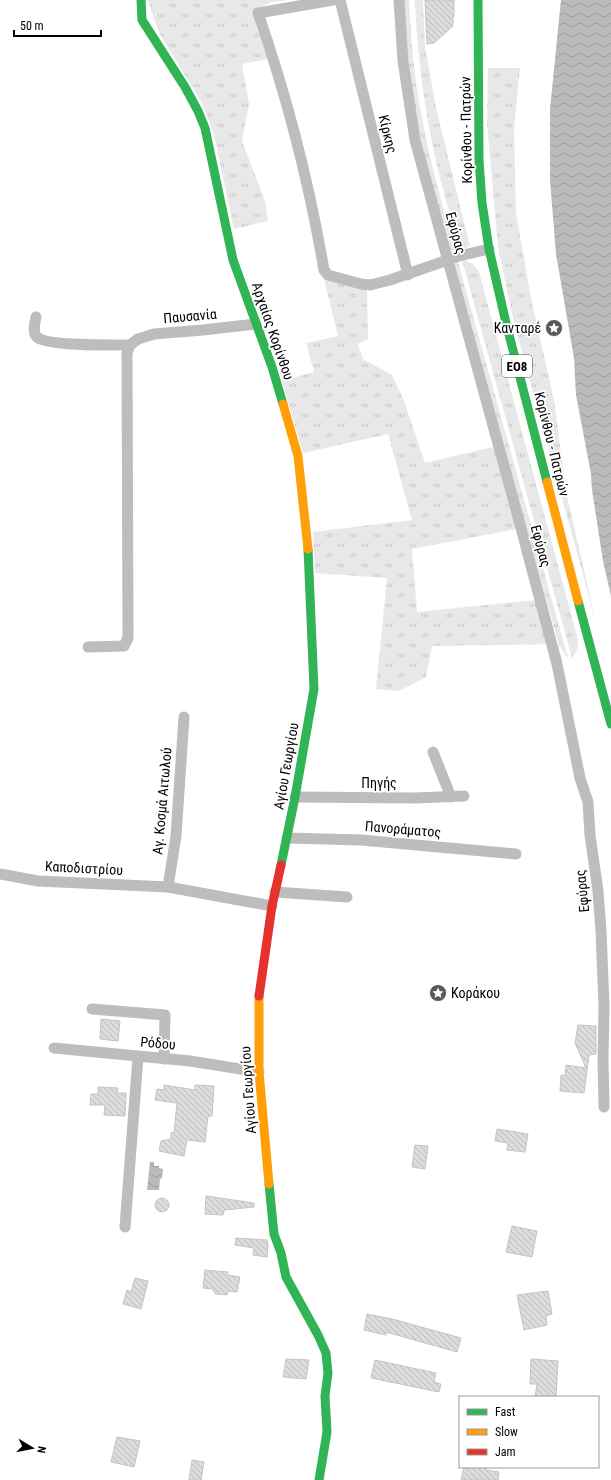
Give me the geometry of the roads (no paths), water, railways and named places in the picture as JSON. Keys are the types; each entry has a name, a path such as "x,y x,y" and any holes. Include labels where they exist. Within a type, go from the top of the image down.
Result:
{"street":[{"name":"Αρχαίας Κορίνθου","path":"141,0 142,20 185,87 205,128 233,260 272,367 300,467 308,538 314,690"},
{"path":"333,0 258,13 276,65 291,120 306,179 324,270 328,275 370,285 408,275 448,260 489,249"},
{"name":"Κίρκης","path":"340,0 408,275"},
{"name":"Εφύρας","path":"398,0 403,61 415,140 500,447 557,664 580,778 588,802 590,835 598,891 601,931 604,1006 604,1107"},
{"name":"Κορίνθου - Πατρών","path":"478,0 479,160 482,203 489,249 506,323 611,724"},
{"path":"36,317 34,331 36,337 41,341 130,345 127,353 128,638 124,646 88,647"},
{"name":"Παυσανία","path":"130,345 138,339 154,334 256,324"},
{"name":"Αγίου Γεωργίου","path":"314,690 295,797 272,906 259,992 259,1072 274,1234 281,1253 286,1277 318,1335 326,1353 328,1373 325,1396 327,1432 319,1480"},
{"name":"Αγ. Κοσμά Αιτωλού","path":"168,887 176,836 184,717"},
{"path":"433,752 451,797"},
{"name":"Πηγής","path":"295,797 464,796"},
{"name":"Πανοράματος","path":"287,838 361,840 516,854"},
{"name":"Καποδιστρίου","path":"0,874 38,881 168,887 272,906"},
{"path":"276,892 347,897"},
{"path":"92,1009 165,1015 164,1059"},
{"name":"Ρόδου","path":"54,1048 190,1061 259,1072"},
{"path":"125,1227 138,1057"}],"water":[{"path":"561,0 611,0 611,596 603,561 591,474 576,395 574,358 556,254 550,180 550,109"},
{"path":"150,1162 154,1162 154,1166 159,1166 159,1168 163,1169 159,1190 147,1190"}],"place":[{"name":"Κανταρέ","path":"554,328"},
{"name":"Κοράκου","path":"438,993"}]}
